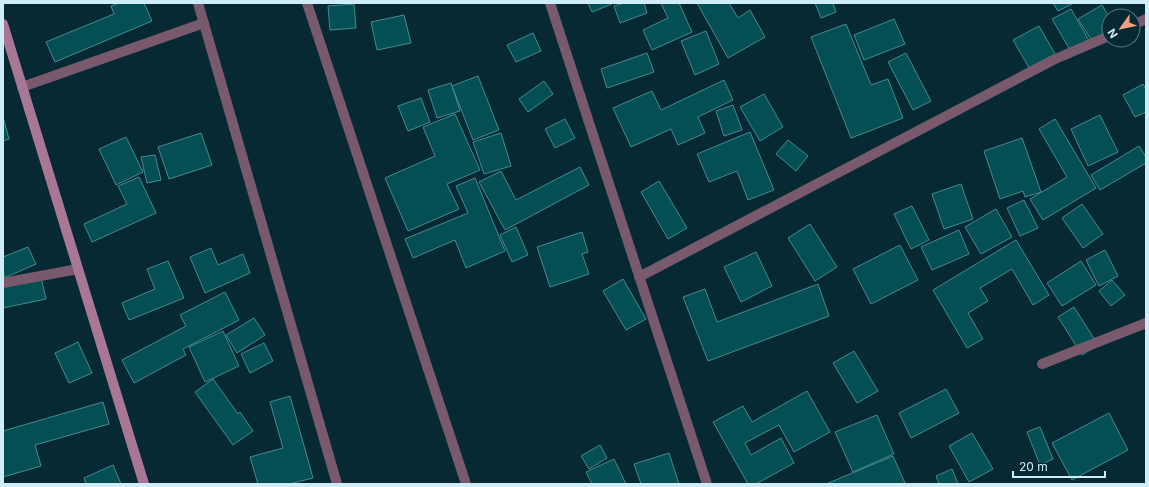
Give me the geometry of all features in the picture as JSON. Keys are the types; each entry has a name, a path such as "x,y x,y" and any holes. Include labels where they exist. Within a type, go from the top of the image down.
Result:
{"street":[{"path":"198,3 337,484"},
{"path":"307,3 466,484"},
{"path":"550,3 706,484"},
{"path":"22,87 204,23"},
{"path":"3,27 144,484"},
{"path":"639,277 1052,60 1101,39"},
{"path":"3,283 78,269"},
{"path":"1042,364 1146,323"}],"building":[{"path":"119,3 144,3 152,21 55,62 46,42 114,14 111,6"},
{"path":"588,3 614,3 592,12"},
{"path":"624,3 644,3 647,13 620,23 614,6"},
{"path":"661,3 679,3 692,32 652,50 643,30 668,18"},
{"path":"697,3 729,3 738,18 750,10 765,37 728,58"},
{"path":"815,3 833,3 836,12 821,18"},
{"path":"1053,3 1074,3 1058,11"},
{"path":"354,4 356,28 330,30 328,6"},
{"path":"1102,5 1104,8 1101,8 1101,36 1092,41 1078,19"},
{"path":"1071,9 1091,44 1073,55 1052,19"},
{"path":"404,15 411,43 377,50 371,22"},
{"path":"894,19 905,44 864,60 854,35"},
{"path":"846,24 871,85 888,79 903,118 851,138 811,37"},
{"path":"1039,26 1058,59 1032,73 1013,40"},
{"path":"706,31 719,64 695,75 681,41"},
{"path":"533,33 541,51 516,62 507,45"},
{"path":"647,53 654,72 607,88 601,69"},
{"path":"906,53 931,101 913,110 888,62"},
{"path":"478,76 499,130 473,140 452,86"},
{"path":"724,80 733,100 698,117 705,133 678,145 671,129 631,147 613,108 652,91 661,110"},
{"path":"544,81 553,94 528,112 519,99"},
{"path":"451,83 460,111 437,118 428,90"},
{"path":"1143,84 1146,89 1146,112 1135,117 1123,95"},
{"path":"764,94 783,127 760,141 740,107"},
{"path":"421,98 430,122 408,131 398,106"},
{"path":"733,105 742,130 724,136 716,111"},
{"path":"455,114 480,170 447,184 459,209 408,231 385,178 435,156 423,127"},
{"path":"1100,115 1118,152 1088,166 1071,129"},
{"path":"3,117 9,139 3,141"},
{"path":"565,119 575,138 555,148 545,129"},
{"path":"1055,119 1096,188 1043,220 1030,199 1067,177 1039,129"},
{"path":"750,132 774,190 748,200 737,171 709,182 697,154"},
{"path":"201,133 212,165 169,179 158,147"},
{"path":"501,133 511,166 484,174 473,142"},
{"path":"126,137 143,172 116,185 99,149"},
{"path":"1022,138 1041,192 1025,197 1023,191 1000,199 984,151"},
{"path":"788,140 808,156 796,171 776,154"},
{"path":"1139,146 1146,157 1146,163 1100,190 1091,175"},
{"path":"155,155 161,180 147,183 141,157"},
{"path":"580,167 589,185 505,230 479,182 501,171 516,200"},
{"path":"139,177 156,213 92,242 84,224 127,204 118,186"},
{"path":"475,178 505,251 466,268 455,240 413,258 405,239 468,213 456,186"},
{"path":"659,181 687,228 668,239 641,192"},
{"path":"961,184 973,219 944,229 932,194"},
{"path":"1024,200 1038,228 1020,236 1007,208"},
{"path":"1082,204 1103,234 1083,248 1062,218"},
{"path":"912,206 929,240 911,249 894,214"},
{"path":"996,209 1012,237 981,254 965,227"},
{"path":"810,224 837,267 815,281 788,238"},
{"path":"516,227 528,255 512,262 500,235"},
{"path":"959,230 969,254 932,270 921,247"},
{"path":"582,232 588,252 582,254 589,274 550,287 537,247"},
{"path":"1016,240 1049,295 1033,305 1012,269 980,288 988,301 968,313 983,339 967,348 933,290"},
{"path":"900,245 918,280 871,304 853,269"},
{"path":"28,247 36,264 4,278 3,257"},
{"path":"211,248 218,265 243,254 250,273 205,293 190,257"},
{"path":"1105,250 1118,276 1099,286 1086,260"},
{"path":"756,252 772,286 741,302 724,267"},
{"path":"168,261 184,298 129,320 122,303 155,289 147,269"},
{"path":"1081,261 1096,285 1062,306 1047,283"},
{"path":"40,273 46,299 3,308 3,281"},
{"path":"623,279 646,319 626,330 603,291"},
{"path":"1112,280 1125,295 1111,306 1099,291"},
{"path":"818,284 829,316 708,361 683,297 705,289 717,322"},
{"path":"225,292 239,320 183,349 186,355 134,383 122,360 186,326 180,315"},
{"path":"1074,307 1098,345 1082,355 1058,317"},
{"path":"254,318 265,335 237,353 226,335"},
{"path":"223,331 239,366 205,382 189,347"},
{"path":"78,342 92,373 69,383 55,353"},
{"path":"264,343 273,361 250,373 241,354"},
{"path":"854,351 878,391 857,403 833,363"},
{"path":"213,379 238,414 240,412 253,431 233,445 195,392"},
{"path":"946,389 959,413 911,438 899,413"},
{"path":"807,391 830,432 794,452 779,425 745,443 751,455 781,438 794,463 756,484 748,484 713,422 743,406 752,422"},
{"path":"290,396 313,478 289,484 258,484 250,457 283,448 270,402"},
{"path":"103,402 109,424 35,445 41,466 3,477 3,431"},
{"path":"1109,413 1128,450 1072,480 1052,443"},
{"path":"877,415 894,454 853,472 835,432"},
{"path":"1040,427 1053,459 1040,465 1027,432"},
{"path":"972,433 993,469 969,482 949,446"},
{"path":"600,445 607,458 589,469 581,456"},
{"path":"669,453 679,484 641,484 634,464"},
{"path":"893,456 905,483 903,484 826,484"},
{"path":"614,459 626,484 592,484 586,472"},
{"path":"113,465 121,484 86,484 84,478"},
{"path":"952,469 958,484 939,484 936,476"}]}
